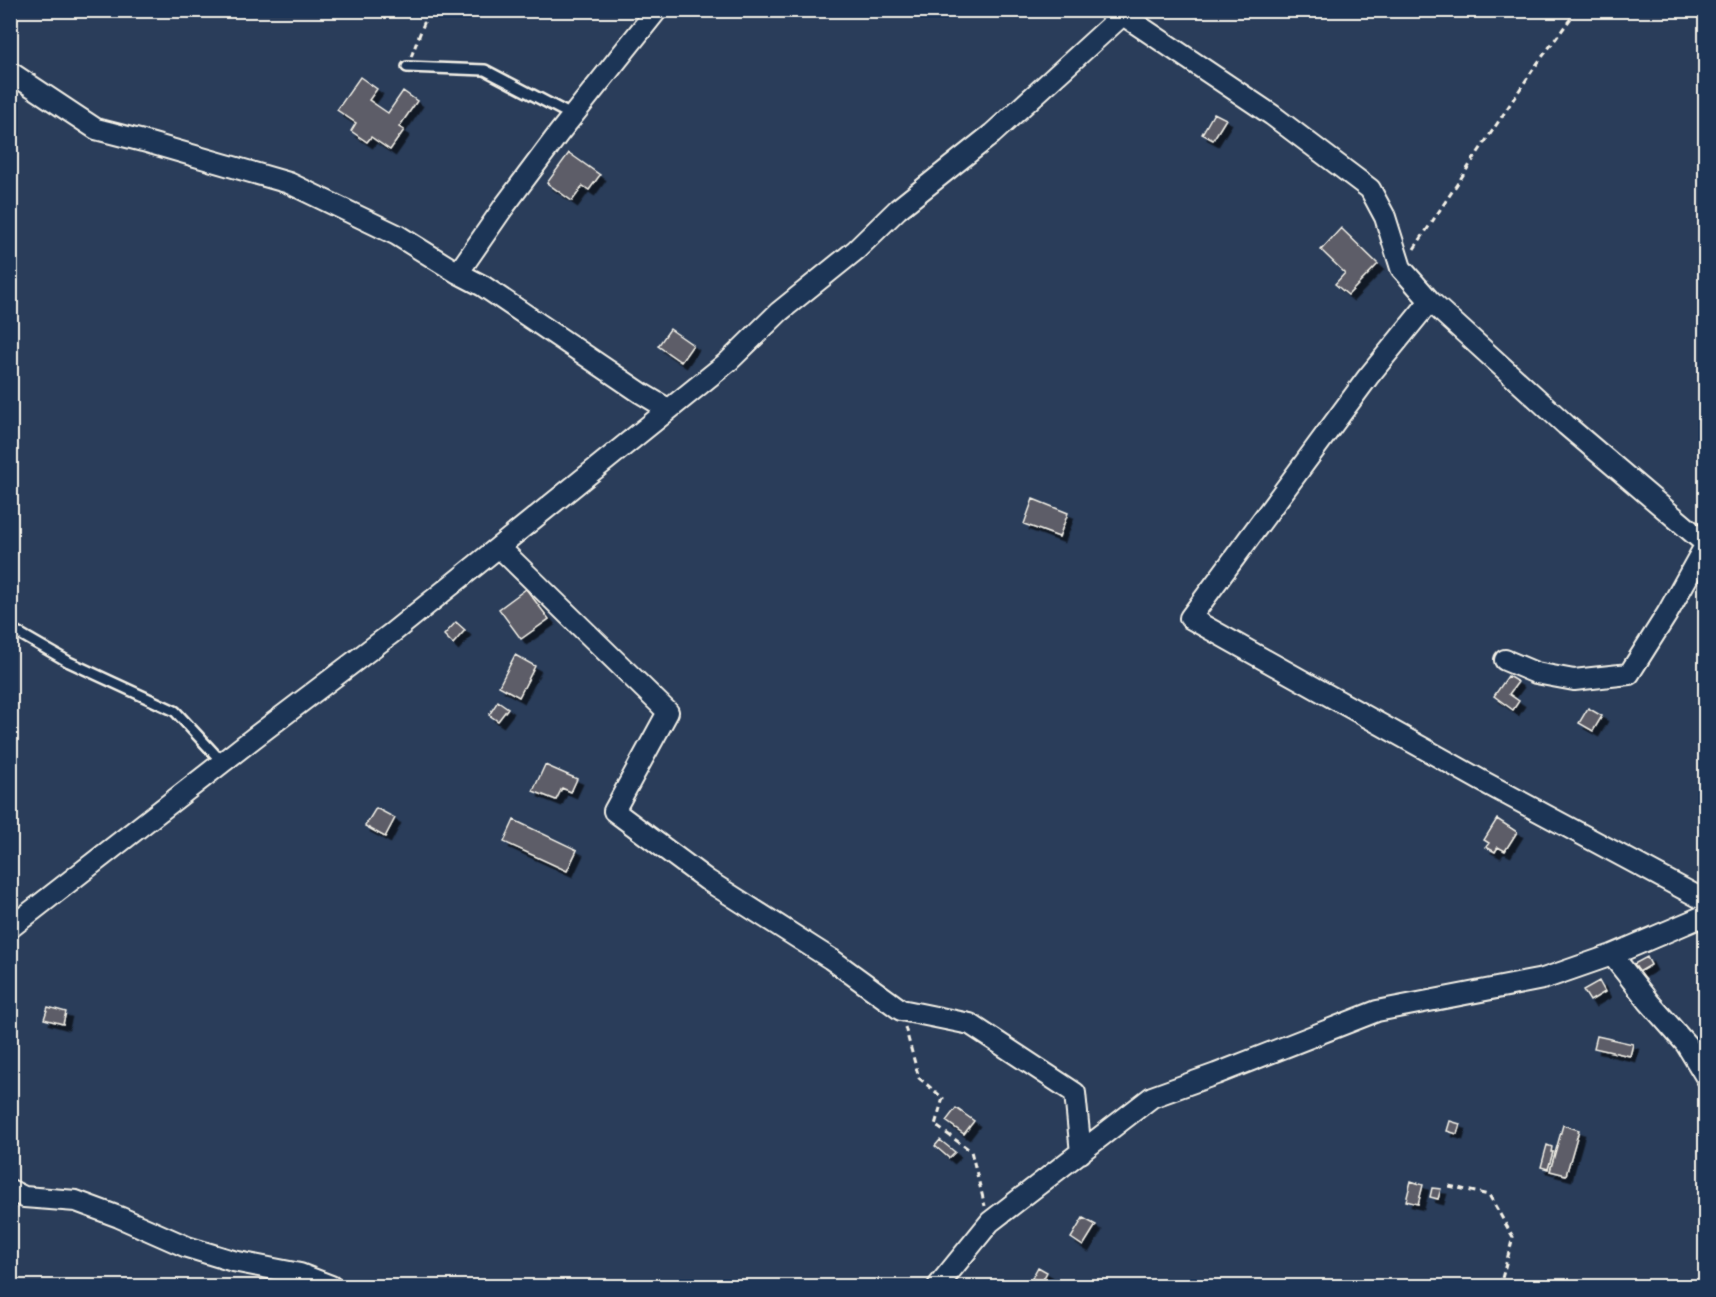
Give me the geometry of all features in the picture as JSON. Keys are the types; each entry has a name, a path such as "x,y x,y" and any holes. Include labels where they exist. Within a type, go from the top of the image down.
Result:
{"street":[{"path":"458,273 503,208 657,10"},
{"path":"10,928 392,633 729,361 779,312 856,250 898,209 992,134 1126,13 1272,115 1370,189 1385,217 1401,268 1430,301 1566,425 1706,544 1667,614 1629,674 1574,680 1536,673 1505,660"},
{"path":"10,72 96,129 289,183 397,235 483,286 668,409"},
{"path":"1430,301 1368,377 1190,618 1482,781 1706,902"},
{"path":"499,547 668,712 614,811 707,880 831,959 901,1011 970,1024 1074,1093 1081,1153"},
{"path":"938,1287 990,1222 1152,1097 1377,1011 1543,980 1612,955 1706,915"},
{"path":"1612,955 1686,1044 1706,1077"},
{"path":"10,1190 24,1197 76,1201 187,1247 233,1261 300,1274 331,1287"}],"lane":[{"path":"407,67 485,70 573,116"},
{"path":"10,628 69,663 175,711 223,763"}],"path":[{"path":"407,67 429,10"},
{"path":"1401,268 1534,68 1577,10"},
{"path":"901,1011 920,1078 943,1098 935,1125 970,1151 990,1222"},
{"path":"1449,1186 1489,1194 1513,1237 1500,1287"}],"building":[{"path":"360,77 377,89 369,100 388,113 403,91 417,101 399,127 404,130 390,150 371,137 367,142 351,131 356,123 337,110"},
{"path":"1214,113 1226,119 1213,140 1202,134"},
{"path":"569,153 600,175 589,190 583,186 572,201 547,183"},
{"path":"1341,228 1378,264 1348,295 1335,284 1345,273 1321,250"},
{"path":"670,329 693,345 681,362 658,346"},
{"path":"1033,499 1068,513 1059,537 1024,524"},
{"path":"526,589 549,619 521,639 499,609"},
{"path":"456,622 465,630 453,644 444,635"},
{"path":"515,655 535,666 519,697 499,686"},
{"path":"1508,676 1518,682 1509,694 1519,701 1513,710 1494,696"},
{"path":"498,701 508,708 498,721 489,715"},
{"path":"1588,708 1602,716 1593,731 1579,723"},
{"path":"545,765 577,779 571,792 562,788 556,800 533,791"},
{"path":"376,808 395,818 385,837 365,826"},
{"path":"1497,819 1517,832 1505,851 1498,847 1495,852 1486,847 1489,843 1484,840"},
{"path":"514,820 577,850 567,871 504,842"},
{"path":"1647,957 1651,965 1639,972 1634,964"},
{"path":"1599,981 1605,992 1590,1001 1583,990"},
{"path":"48,1007 66,1012 63,1024 44,1019"},
{"path":"1597,1036 1633,1044 1630,1056 1594,1048"},
{"path":"956,1108 974,1121 964,1134 946,1121"},
{"path":"1450,1121 1460,1124 1457,1134 1447,1131"},
{"path":"1563,1125 1579,1130 1566,1175 1550,1171"},
{"path":"940,1140 955,1152 949,1158 935,1146"},
{"path":"1547,1145 1552,1147 1551,1152 1553,1152 1548,1169 1541,1167"},
{"path":"1411,1181 1423,1185 1418,1204 1406,1201"},
{"path":"1432,1188 1441,1189 1438,1199 1430,1197"},
{"path":"1083,1218 1096,1225 1083,1246 1071,1238"},
{"path":"1038,1267 1047,1272 1041,1283 1032,1278"}]}
